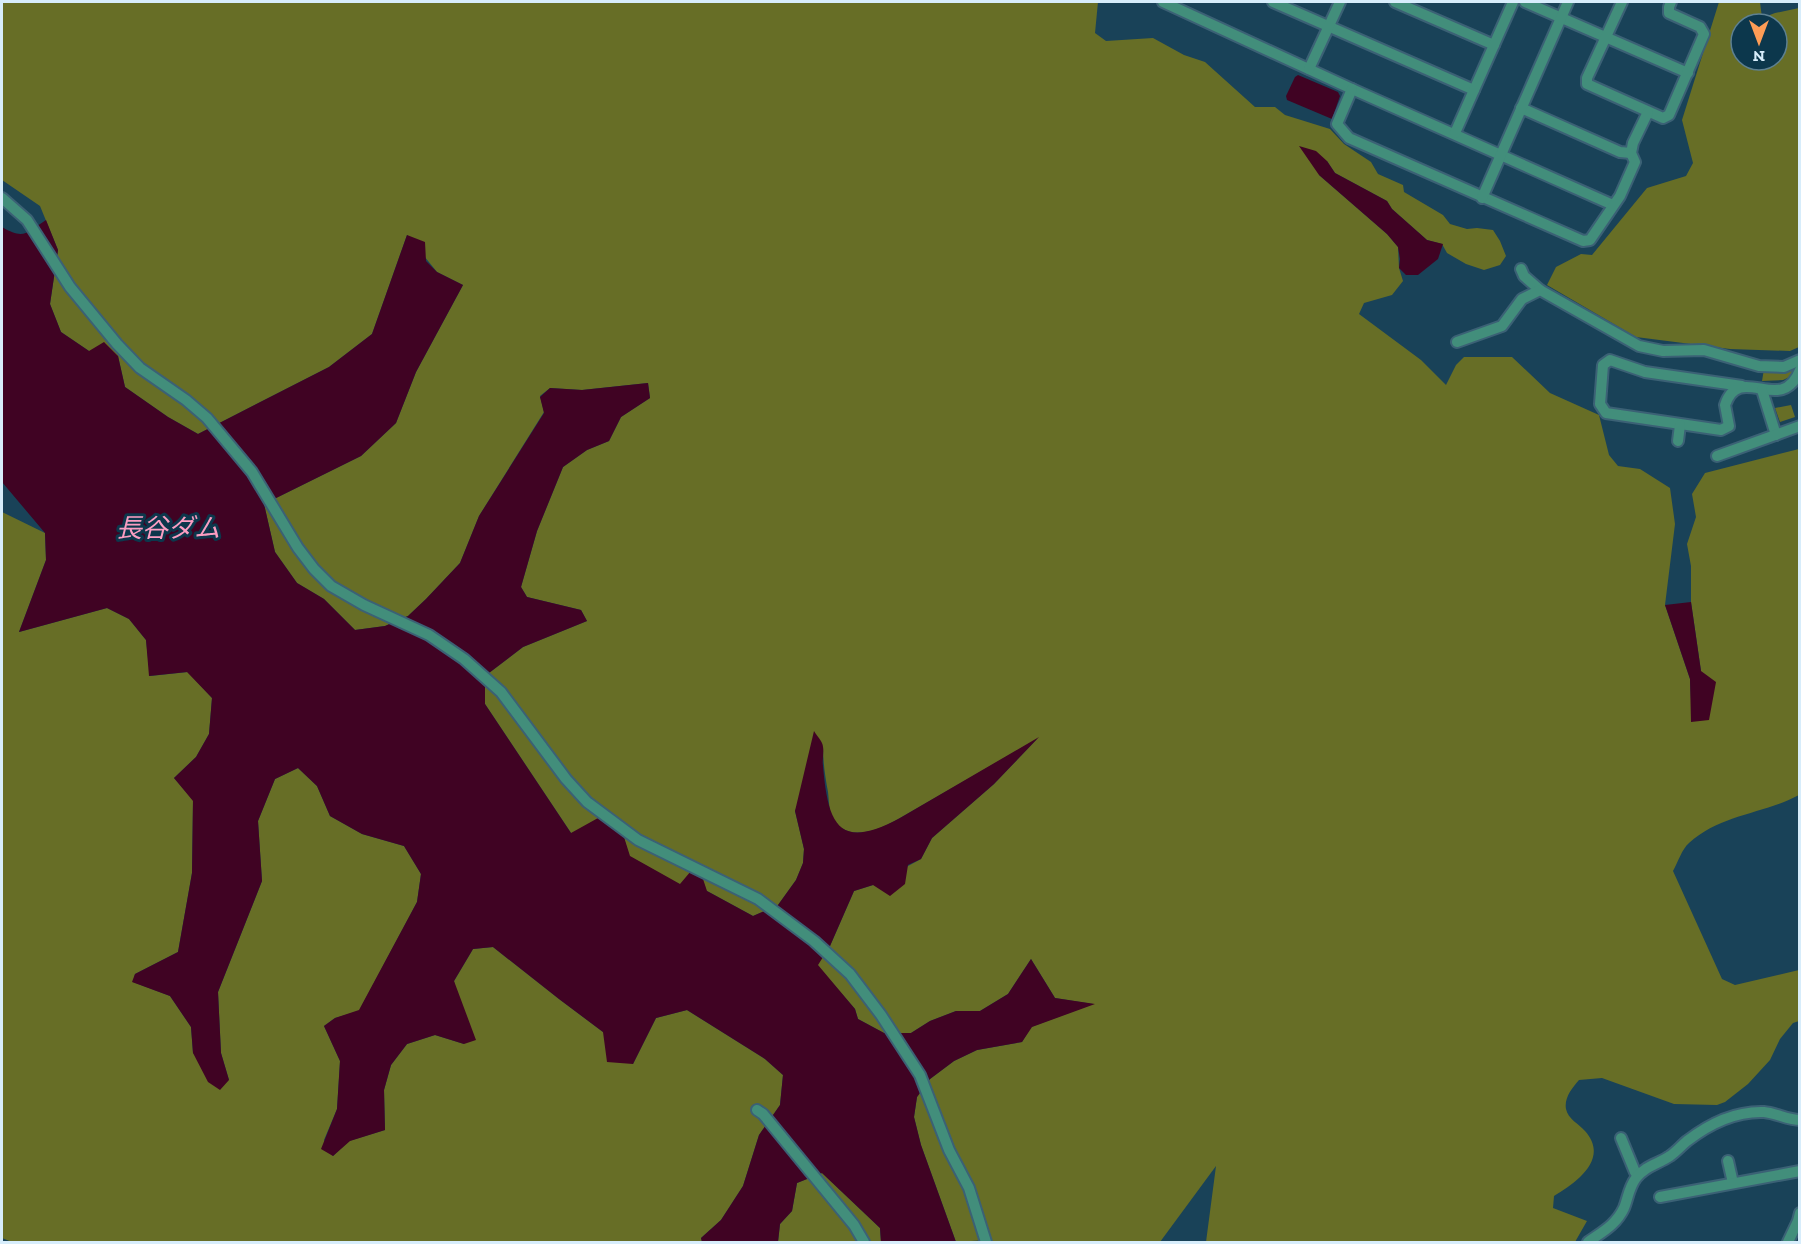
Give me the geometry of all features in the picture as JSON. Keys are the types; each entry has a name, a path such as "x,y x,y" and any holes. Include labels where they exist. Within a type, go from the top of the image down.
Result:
{"street":[{"path":"1163,2 1613,205"},
{"path":"1273,2 1474,90"},
{"path":"1309,69 1340,2"},
{"path":"1395,2 1494,45"},
{"path":"1455,134 1513,2"},
{"path":"1525,2 1688,74"},
{"path":"1482,198 1521,108 1564,18 1568,2"},
{"path":"1622,2 1587,78 1587,84 1663,118 1669,115 1704,34 1700,27 1669,14 1671,2"},
{"path":"1352,89 1337,124 1338,128 1349,138 1583,242 1590,240 1620,196 1635,162 1631,153 1648,112"},
{"path":"1521,108 1620,152 1631,153"},
{"path":"2,198 27,220 69,287 117,344 140,368 186,400 207,418 252,472 298,548 331,586 429,635 464,659 501,692 566,779 587,802 638,840 758,900 814,941 850,974 881,1014 920,1075 949,1150 969,1188 986,1242"},
{"path":"1521,269 1524,276 1540,290 1639,346 1663,351 1704,350 1759,366 1784,367 1800,360"},
{"path":"1457,342 1502,326 1522,299 1540,290"},
{"path":"1742,386 1735,389 1727,399 1725,412 1729,426 1721,430 1606,413 1599,404 1603,365 1610,360 1645,372 1742,386 1762,390 1781,390 1788,388 1798,380"},
{"path":"1762,390 1776,435"},
{"path":"1678,441 1680,425"},
{"path":"1717,456 1800,426"},
{"path":"760,1112 854,1225 864,1242"},
{"path":"1588,1242 1600,1235 1619,1217 1632,1183 1638,1175 1651,1165 1667,1158 1692,1137 1711,1125 1735,1116 1765,1112 1800,1120"},
{"path":"1621,1138 1638,1175"},
{"path":"1728,1161 1733,1183"},
{"path":"1660,1197 1800,1171"},
{"path":"1788,1242 1799,1218"}],"green space":[{"path":"2,2 1098,2 1095,33 1106,41 1153,38 1184,55 1205,62 1255,107 1275,107 1285,115 1330,129 1344,144 1371,162 1378,174 1403,185 1404,192 1443,215 1450,224 1467,229 1493,230 1506,256 1500,265 1484,270 1466,264 1447,253 1442,244 1427,240 1392,209 1387,201 1335,173 1327,161 1319,175 1387,234 1398,247 1399,268 1403,281 1392,295 1364,303 1359,314 1421,360 1446,385 1456,365 1464,357 1512,357 1550,393 1599,415 1609,455 1618,466 1640,469 1670,488 1675,524 1665,605 1690,679 1692,722 1701,671 1691,602 1691,566 1687,544 1696,517 1692,494 1705,473 1799,449 1799,795 1729,820 1701,833 1682,852 1673,871 1722,979 1735,985 1799,970 1799,1021 1793,1023 1780,1039 1770,1060 1748,1084 1725,1102 1717,1105 1674,1104 1602,1078 1579,1080 1567,1097 1566,1109 1569,1116 1592,1141 1594,1151 1592,1160 1580,1177 1554,1196 1553,1208 1587,1221 1575,1242 1206,1242 1216,1166 1160,1242 991,1242 987,1240 956,1242 921,1145 914,1117 917,1097 930,1079 954,1061 977,1050 1022,1042 1031,1027 1093,1004 1055,998 1031,959 1008,994 980,1011 956,1011 930,1021 911,1033 884,1033 858,1019 855,1009 817,965 830,946 854,891 873,885 921,859 932,838 994,784 1037,739 892,822 875,830 856,833 840,827 833,819 824,769 823,746 795,811 804,849 803,863 796,880 778,905 753,916 707,891 680,885 629,856 623,834 571,833 485,704 485,676 523,647 587,621 581,610 527,597 521,587 537,531 563,467 587,450 609,441 621,417 650,398 648,383 582,390 550,388 540,396 544,412 479,516 460,563 408,616 385,626 355,630 324,599 297,583 275,552 264,504 361,456 396,423 416,372 463,285 437,272 407,235 372,334 329,367 198,434 168,417 125,387 118,356 89,351 61,332 50,304 58,250 40,206 2,180"},
{"path":"1719,2 1760,2 1761,12 1729,12 1729,72 1789,72 1789,12 1780,12 1799,8 1799,347 1790,351 1730,349 1636,337 1547,285 1556,267 1581,254 1592,255 1647,188 1686,176 1693,163 1682,120"},
{"path":"1796,367 1794,375 1783,380 1762,381 1764,369"},
{"path":"1791,405 1795,417 1780,422 1775,408"},
{"path":"2,512 45,533 46,560 19,632 107,608 129,619 146,640 150,676 188,672 212,698 209,734 196,757 174,778 193,800 192,873 178,952 135,974 133,982 170,996 191,1027 193,1053 229,1080 221,1053 218,992 262,881 258,821 275,779 298,768 317,786 330,816 362,834 404,846 421,874 417,902 359,1011 335,1018 324,1026 340,1061 337,1109 324,1140 333,1156 349,1141 385,1130 384,1090 391,1065 407,1044 435,1035 464,1044 454,981 473,949 493,947 603,1032 633,1064 656,1018 687,1010 765,1059 783,1075 780,1105 759,1135 743,1186 721,1220 701,1238 702,1242 12,1242 2,1238"},
{"path":"822,1173 880,1228 881,1242 778,1242 780,1224 792,1211 797,1183"}],"water":[{"path":"1298,75 1338,92 1340,96 1332,119 1287,100 1286,96"},
{"path":"1299,146 1316,151 1335,173 1387,201 1392,209 1427,240 1443,244 1438,259 1418,275 1406,275 1399,268 1398,247 1387,234 1319,175"},
{"name":"長谷ダム","path":"46,220 58,250 50,304 61,332 89,351 104,342 118,356 125,387 168,417 198,434 329,367 372,334 407,235 425,242 426,261 437,272 463,285 416,372 396,423 361,456 264,504 275,552 297,583 324,599 355,630 385,626 408,616 460,563 479,516 544,413 540,397 550,388 582,390 648,383 650,398 621,417 609,441 587,450 563,467 537,531 521,587 527,597 581,610 587,621 523,647 485,676 485,704 571,833 598,818 623,834 630,856 680,884 691,871 702,876 707,891 753,916 778,905 796,880 803,863 804,849 795,811 814,731 823,745 825,787 833,817 840,826 850,832 879,828 900,818 1039,737 994,784 932,838 921,859 908,865 905,884 890,896 873,885 854,891 830,946 818,965 855,1009 858,1019 884,1033 911,1033 930,1021 956,1011 980,1011 1008,994 1031,959 1055,998 1095,1004 1032,1027 1022,1042 977,1050 954,1061 930,1079 917,1097 914,1117 921,1145 956,1242 881,1242 880,1228 822,1173 797,1183 792,1211 780,1224 778,1242 702,1242 701,1238 721,1220 743,1186 759,1135 780,1105 783,1075 765,1059 687,1010 656,1018 633,1064 607,1062 603,1032 493,947 473,949 454,981 476,1040 464,1044 435,1035 407,1044 391,1065 384,1090 385,1130 350,1141 333,1156 321,1149 337,1109 340,1061 324,1026 335,1018 359,1010 417,902 421,874 404,846 362,834 330,816 317,786 298,768 275,779 258,821 262,881 218,992 221,1053 229,1080 220,1090 208,1082 193,1053 191,1027 170,996 132,982 135,974 178,952 192,873 193,801 174,778 196,757 209,734 212,698 187,672 149,676 146,640 129,619 107,608 19,632 46,560 45,533 2,482 2,227 20,234"},
{"path":"1691,602 1701,671 1716,682 1709,720 1691,722 1690,679 1665,605"}]}
